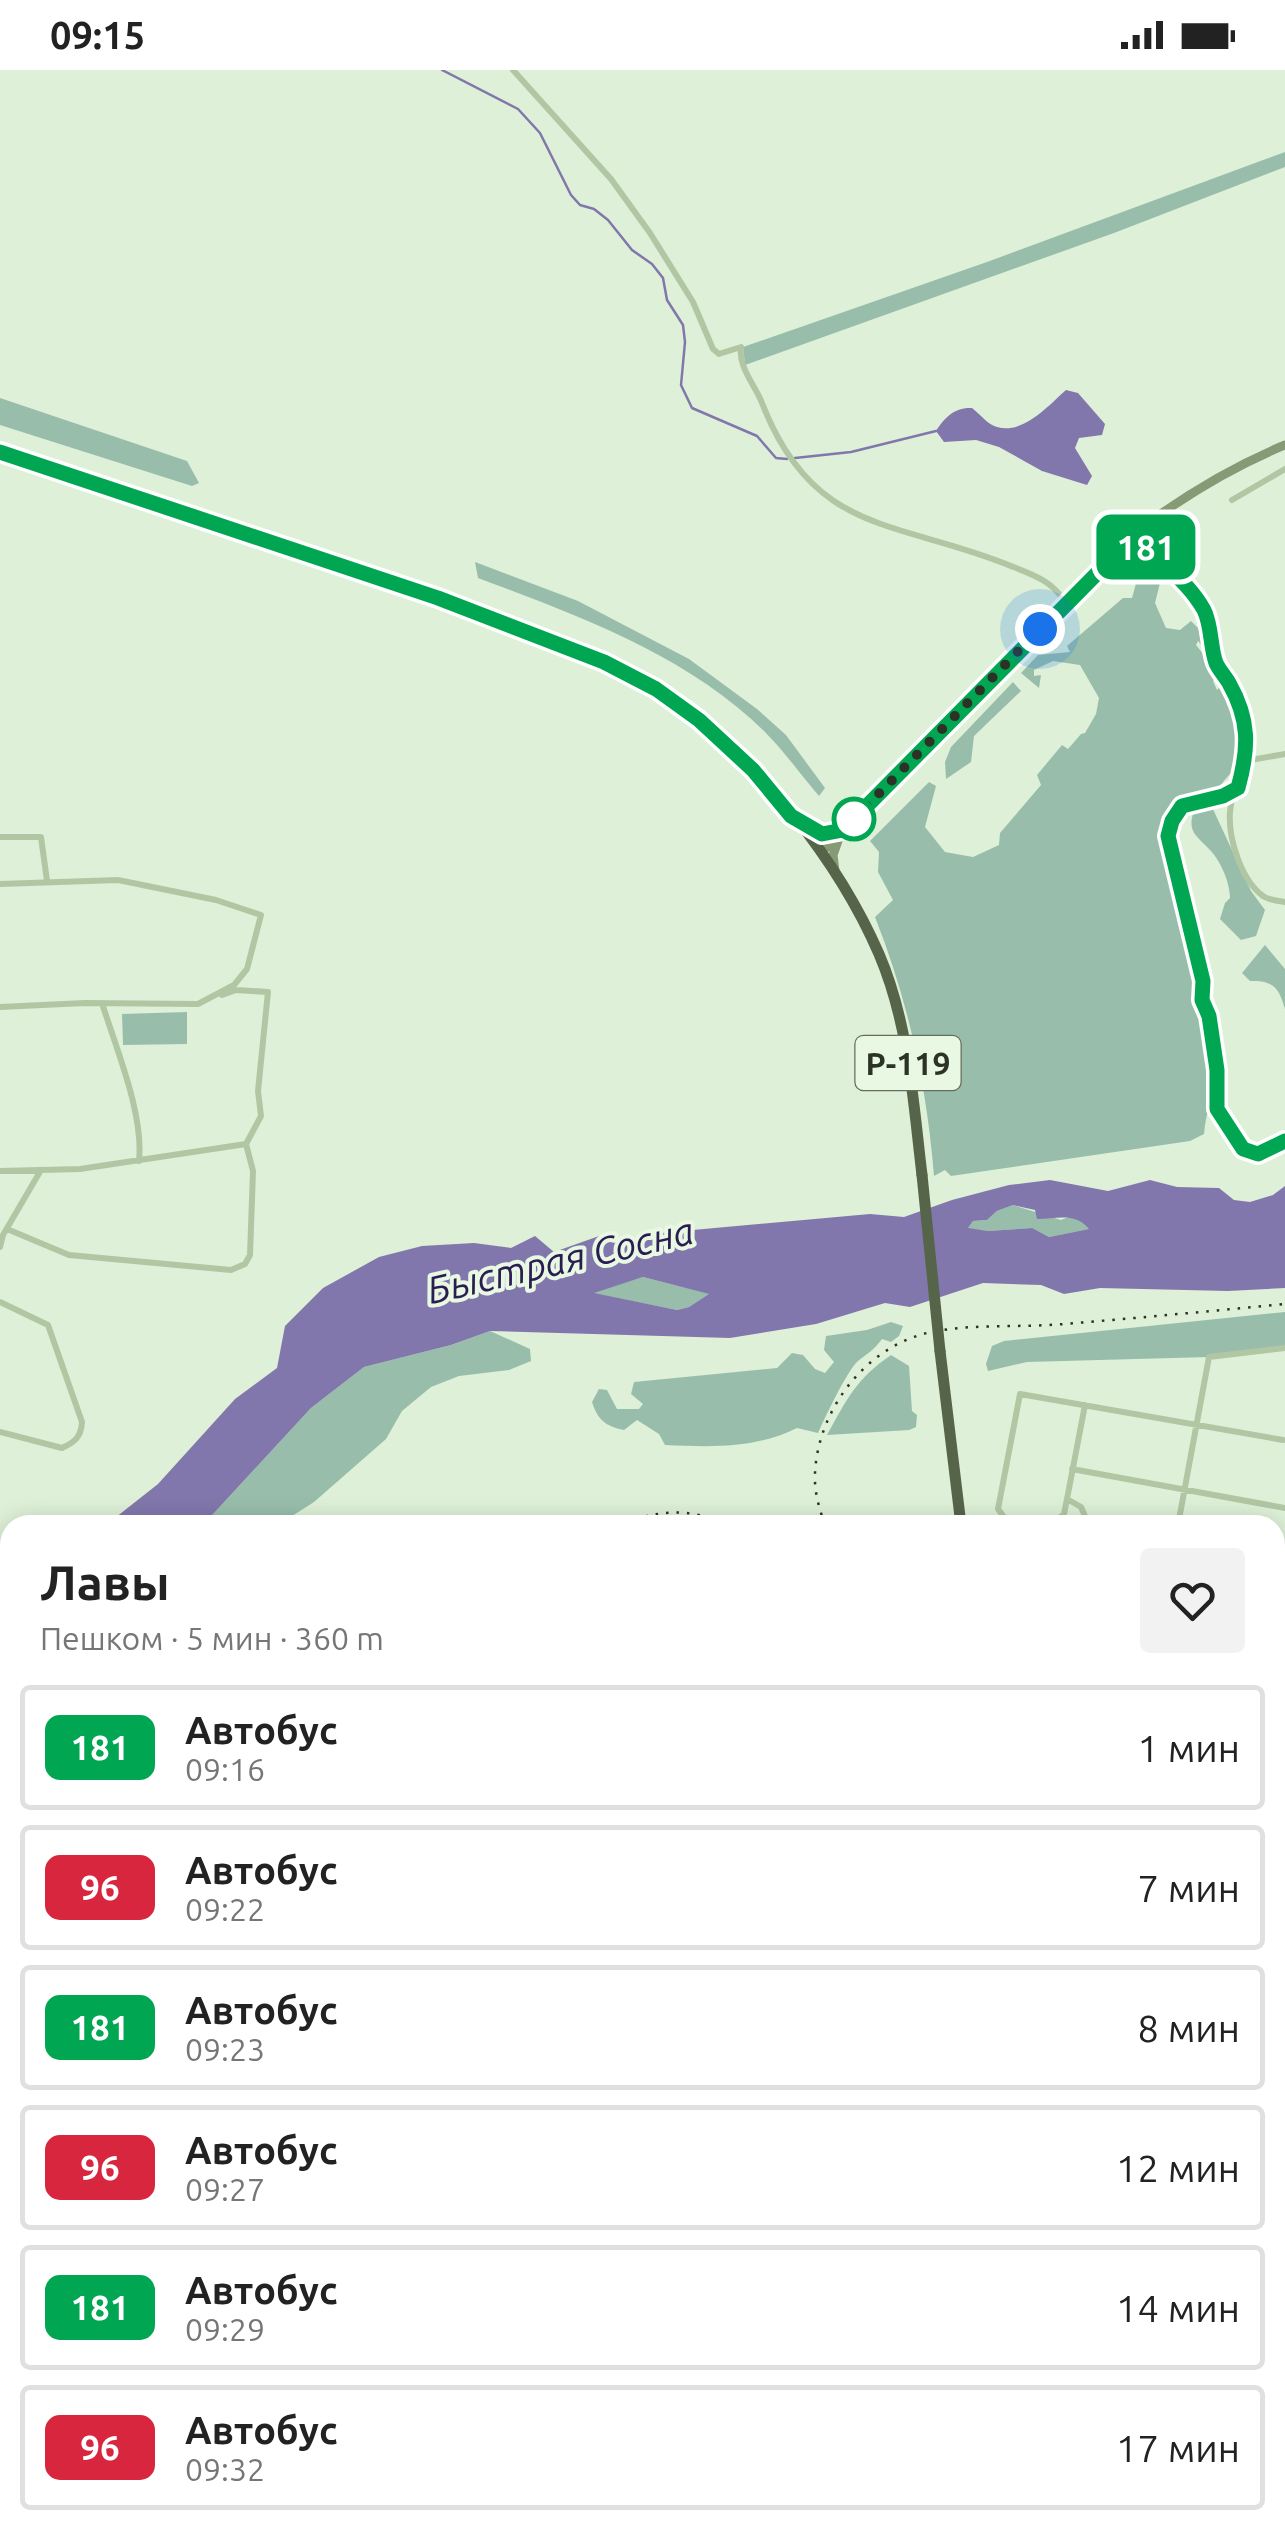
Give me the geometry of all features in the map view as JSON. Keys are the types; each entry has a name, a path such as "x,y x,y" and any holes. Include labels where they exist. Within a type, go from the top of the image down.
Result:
{"highway":[{"name":"Р-119","path":"0,452 381,578 604,662 656,689 699,720 753,770 835,874 879,954 893,994 905,1039 960,1515"}],"main road":[{"path":"821,853 1136,534 1196,488 1236,465 1285,446"},
{"path":"791,816 822,834 843,830"},
{"path":"835,874 832,855 843,830"}],"street":[{"path":"513,70 611,180 650,233 693,302 713,350 719,354 741,347 743,364 773,431 797,466 828,498 853,514 912,537 986,556 1039,577 1056,587 1066,603"},
{"path":"1232,500 1285,469"},
{"path":"1136,534 1190,590 1206,614 1217,665 1242,709 1247,728 1245,761 1230,809 1234,846 1246,875 1263,896 1285,902"},
{"path":"1245,761 1285,754"},
{"path":"1238,788 1223,796 1182,806 1168,836 1203,981 1202,1000 1209,1016 1217,1070 1217,1109 1243,1149 1258,1154 1285,1141"},
{"path":"0,837 41,836 46,882"},
{"path":"0,884 118,880 216,900 261,915 247,969 234,985 198,1004 0,1007"},
{"path":"3,1232 69,1256 230,1270 244,1264 250,1255 254,1198 246,1144 261,1116 258,1092 268,992 236,990 206,1000"},
{"path":"102,1003 134,1115 139,1161"},
{"path":"0,1171 139,1161 246,1144"},
{"path":"0,1247 3,1232 41,1170"},
{"path":"0,1302 48,1324 82,1422 81,1433 62,1448 0,1432"},
{"path":"1180,1515 1210,1357 1285,1348"},
{"path":"1002,1515 998,1509 1020,1394 1284,1440"},
{"path":"1063,1515 1085,1405"},
{"path":"1072,1469 1285,1508"},
{"path":"1067,1499 1081,1507 1085,1515"}],"green space":[{"path":"1285,152 1285,167 1114,233 745,365 743,347"},
{"path":"0,398 187,461 199,483 192,486 0,425"},
{"path":"475,562 578,601 689,659 786,735 825,788 819,796 764,731 701,680 592,623 478,578"},
{"path":"1159,572 1162,575 1155,603 1166,628 1180,630 1191,621 1209,639 1211,651 1198,641 1196,645 1219,674 1213,681 1217,690 1224,683 1244,730 1240,760 1217,793 1184,801 1170,815 1164,835 1200,981 1200,1003 1212,1059 1212,1088 1204,1134 1190,1141 951,1176 945,1170 934,1176 914,1044 875,917 893,900 878,872 879,852 870,841 929,782 936,786 925,827 945,852 973,857 999,845 1000,833 1041,785 1037,775 1062,745 1068,749 1085,733 1096,714 1099,698 1080,665 1053,661 1034,670 1034,676 1041,675 1039,688 1021,673 1038,655 1070,652 1067,646 1123,598 1132,598 1138,576"},
{"path":"1013,682 1021,691 974,736 971,762 946,779 945,762 951,747"},
{"path":"1195,807 1212,807 1251,891 1265,910 1256,936 1241,940 1220,919 1230,892 1220,864 1193,831"},
{"path":"1265,945 1285,969 1285,1009 1274,987 1250,981 1242,973"},
{"path":"187,1012 187,1044 123,1045 122,1014"},
{"path":"1013,1205 1061,1220 1071,1216 1081,1219 1090,1229 1049,1237 1031,1228 967,1229 973,1221 987,1220"},
{"path":"643,1277 710,1294 677,1310 591,1293"},
{"path":"1285,1312 1285,1348 1209,1357 1027,1362 988,1371 986,1364 992,1346 1004,1341"},
{"path":"891,1322 903,1326 899,1336 891,1342 882,1339 858,1361 818,1433 797,1428 749,1443 665,1445 659,1434 637,1420 624,1430 607,1424 592,1402 599,1389 607,1390 617,1409 639,1409 643,1404 631,1394 634,1382 777,1368 792,1353 803,1355 815,1369 825,1373 834,1362 824,1350 826,1336"},
{"path":"490,1331 530,1349 531,1361 509,1370 459,1376 431,1387 402,1411 386,1439 294,1515 212,1515 311,1408 364,1367"},
{"path":"891,1355 909,1366 916,1427 827,1435 861,1381"}],"water":[{"path":"1066,390 1078,393 1105,424 1102,435 1079,438 1075,448 1092,476 1087,485 1042,471 999,447 976,440 944,442 936,431 951,414 966,408 972,408 994,426 1016,427 1035,417"},
{"name":"Быстрая Сосна","path":"1050,1180 1108,1191 1150,1180 1177,1187 1219,1188 1234,1200 1250,1202 1273,1195 1285,1186 1285,1288 1100,1288 1064,1294 1041,1285 983,1283 910,1307 885,1303 816,1324 730,1338 490,1331 364,1367 311,1408 212,1515 119,1515 158,1484 235,1399 277,1368 285,1326 323,1288 379,1257 422,1246 474,1243 511,1248 535,1236 554,1252 602,1235 632,1246 660,1233 870,1214 904,1217 1009,1185","holes":["1013,1205 1035,1210 1037,1219 1072,1218 1089,1229 1049,1237 1032,1228 968,1228 973,1221 987,1220","643,1277 709,1294 677,1310 594,1293"]}],"waterway":[{"path":"442,70 518,109 540,133 571,195 580,205 594,209 608,220 632,250 652,264 663,278 667,300 683,325 681,385 692,408 757,436 776,458 787,459"},
{"path":"795,458 851,452 936,431"}],"railway":[{"path":"822,1515 815,1480 818,1450 835,1405 865,1367 905,1341 961,1328 1064,1324 1285,1304"},
{"path":"654,1515 699,1515"}],"bus line":[{"name":"181","path":"0,452 438,598 579,650 676,702 730,747 791,816 822,834 843,830 1136,534 1190,590 1206,614 1217,665 1242,709 1247,728 1248,744 1238,788 1223,796 1182,806 1168,836 1203,981 1202,1000 1209,1016 1217,1070 1217,1109 1243,1149 1258,1154 1285,1141"}],"route":[{"path":"854,819 1040,629"}]}
